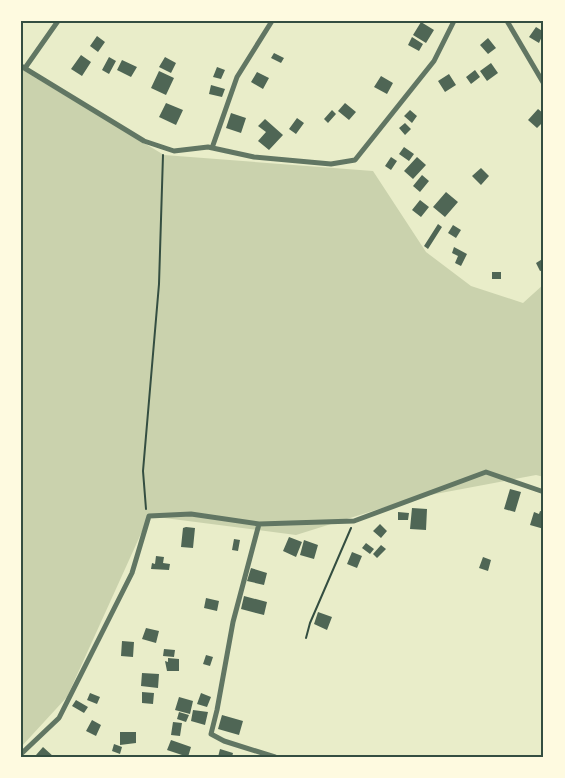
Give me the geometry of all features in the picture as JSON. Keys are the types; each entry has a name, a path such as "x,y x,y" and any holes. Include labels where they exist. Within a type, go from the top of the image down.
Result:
{"street":[{"path":"58,21 23,67 144,141 174,151 212,148 254,158 331,164 355,160 434,61 454,21"},
{"path":"212,148 237,77 272,21"},
{"path":"506,21 544,84"},
{"path":"21,754 59,718 132,573 149,516 191,514 259,524 354,521 486,472 544,492"},
{"path":"259,524 233,622 211,734 224,741 275,757"}],"path":[{"path":"149,516 146,506 143,471 159,284 163,147"},
{"path":"306,638 310,623 354,521"}],"green space":[{"path":"21,69 164,155 373,171 426,252 471,286 523,303 544,284 544,477 536,475 414,498 296,535 149,516 67,697 21,747"}],"building":[{"path":"421,22 434,30 426,43 413,35"},
{"path":"536,27 544,32 539,43 529,37"},
{"path":"97,36 105,42 98,52 90,46"},
{"path":"412,37 423,44 419,51 408,45"},
{"path":"488,38 496,48 488,54 480,45"},
{"path":"274,53 284,58 281,63 271,58"},
{"path":"81,55 91,62 82,76 71,69"},
{"path":"109,57 116,61 109,74 102,70"},
{"path":"165,57 176,63 171,73 159,67"},
{"path":"122,60 137,67 131,77 117,70"},
{"path":"491,63 498,73 487,81 480,71"},
{"path":"217,67 225,70 221,79 213,77"},
{"path":"475,70 480,77 471,84 466,77"},
{"path":"159,71 174,78 166,95 151,88"},
{"path":"257,72 269,78 263,89 251,82"},
{"path":"449,74 456,85 445,92 438,81"},
{"path":"381,76 393,83 387,94 374,87"},
{"path":"211,85 225,89 222,97 209,94"},
{"path":"166,103 183,110 176,125 159,117"},
{"path":"345,103 356,112 349,120 338,111"},
{"path":"538,109 544,114 544,121 537,128 528,120"},
{"path":"332,110 336,114 328,123 324,119"},
{"path":"410,110 417,116 412,123 404,116"},
{"path":"231,113 246,118 241,133 226,128"},
{"path":"297,118 304,123 296,134 289,129"},
{"path":"265,119 283,135 269,150 258,141 266,132 258,126"},
{"path":"405,123 411,129 405,135 399,128"},
{"path":"404,147 414,154 409,161 399,154"},
{"path":"391,157 397,161 391,170 385,166"},
{"path":"417,157 426,165 413,179 404,171"},
{"path":"481,168 489,176 481,185 472,176"},
{"path":"422,175 429,181 420,192 413,186"},
{"path":"446,192 458,202 445,217 433,207"},
{"path":"420,200 429,207 421,217 412,210"},
{"path":"438,224 442,227 428,249 424,246"},
{"path":"453,225 461,230 456,238 448,233"},
{"path":"454,247 467,254 461,266 455,263 458,256 452,253"},
{"path":"544,258 544,270 540,271 536,263"},
{"path":"492,272 501,272 501,279 492,279"},
{"path":"510,489 521,492 515,512 504,509"},
{"path":"412,508 427,509 426,530 410,529"},
{"path":"540,511 544,512 544,529 530,525 534,512 539,514"},
{"path":"398,512 409,513 408,520 398,520"},
{"path":"380,524 387,531 381,538 373,531"},
{"path":"183,528 195,528 193,548 181,547"},
{"path":"289,537 302,542 296,557 283,551"},
{"path":"234,539 240,540 238,551 232,550"},
{"path":"304,540 318,545 314,559 300,555"},
{"path":"366,543 374,549 370,554 362,548"},
{"path":"381,545 386,549 377,558 373,554"},
{"path":"352,552 362,556 357,568 347,564"},
{"path":"156,556 164,557 163,563 170,564 169,570 151,569 152,563 155,564"},
{"path":"483,557 491,560 488,571 479,568"},
{"path":"251,568 267,573 264,585 247,581"},
{"path":"244,596 267,602 264,615 241,609"},
{"path":"206,598 219,601 217,611 204,608"},
{"path":"318,612 332,617 327,630 314,624"},
{"path":"146,628 159,631 156,643 142,639"},
{"path":"122,641 134,642 133,657 121,656"},
{"path":"164,649 175,650 174,657 163,656"},
{"path":"206,655 213,657 210,666 203,664"},
{"path":"168,658 179,659 179,671 167,671 165,661 168,662"},
{"path":"142,673 159,674 158,688 141,686"},
{"path":"142,692 154,693 153,704 142,703"},
{"path":"90,693 100,697 97,704 87,700"},
{"path":"201,693 211,697 207,707 197,704"},
{"path":"179,697 193,701 190,714 175,710"},
{"path":"76,700 88,707 84,713 72,706"},
{"path":"193,710 208,712 205,725 191,721"},
{"path":"179,712 189,715 186,722 177,719"},
{"path":"222,715 243,721 239,735 218,729"},
{"path":"92,720 101,725 96,736 86,731"},
{"path":"173,722 182,723 180,736 171,735"},
{"path":"120,732 136,732 136,743 120,745"},
{"path":"171,740 191,747 188,757 167,750"},
{"path":"114,744 122,747 120,754 112,751"},
{"path":"43,747 54,757 36,755"},
{"path":"220,749 233,753 232,757 218,757"}]}
